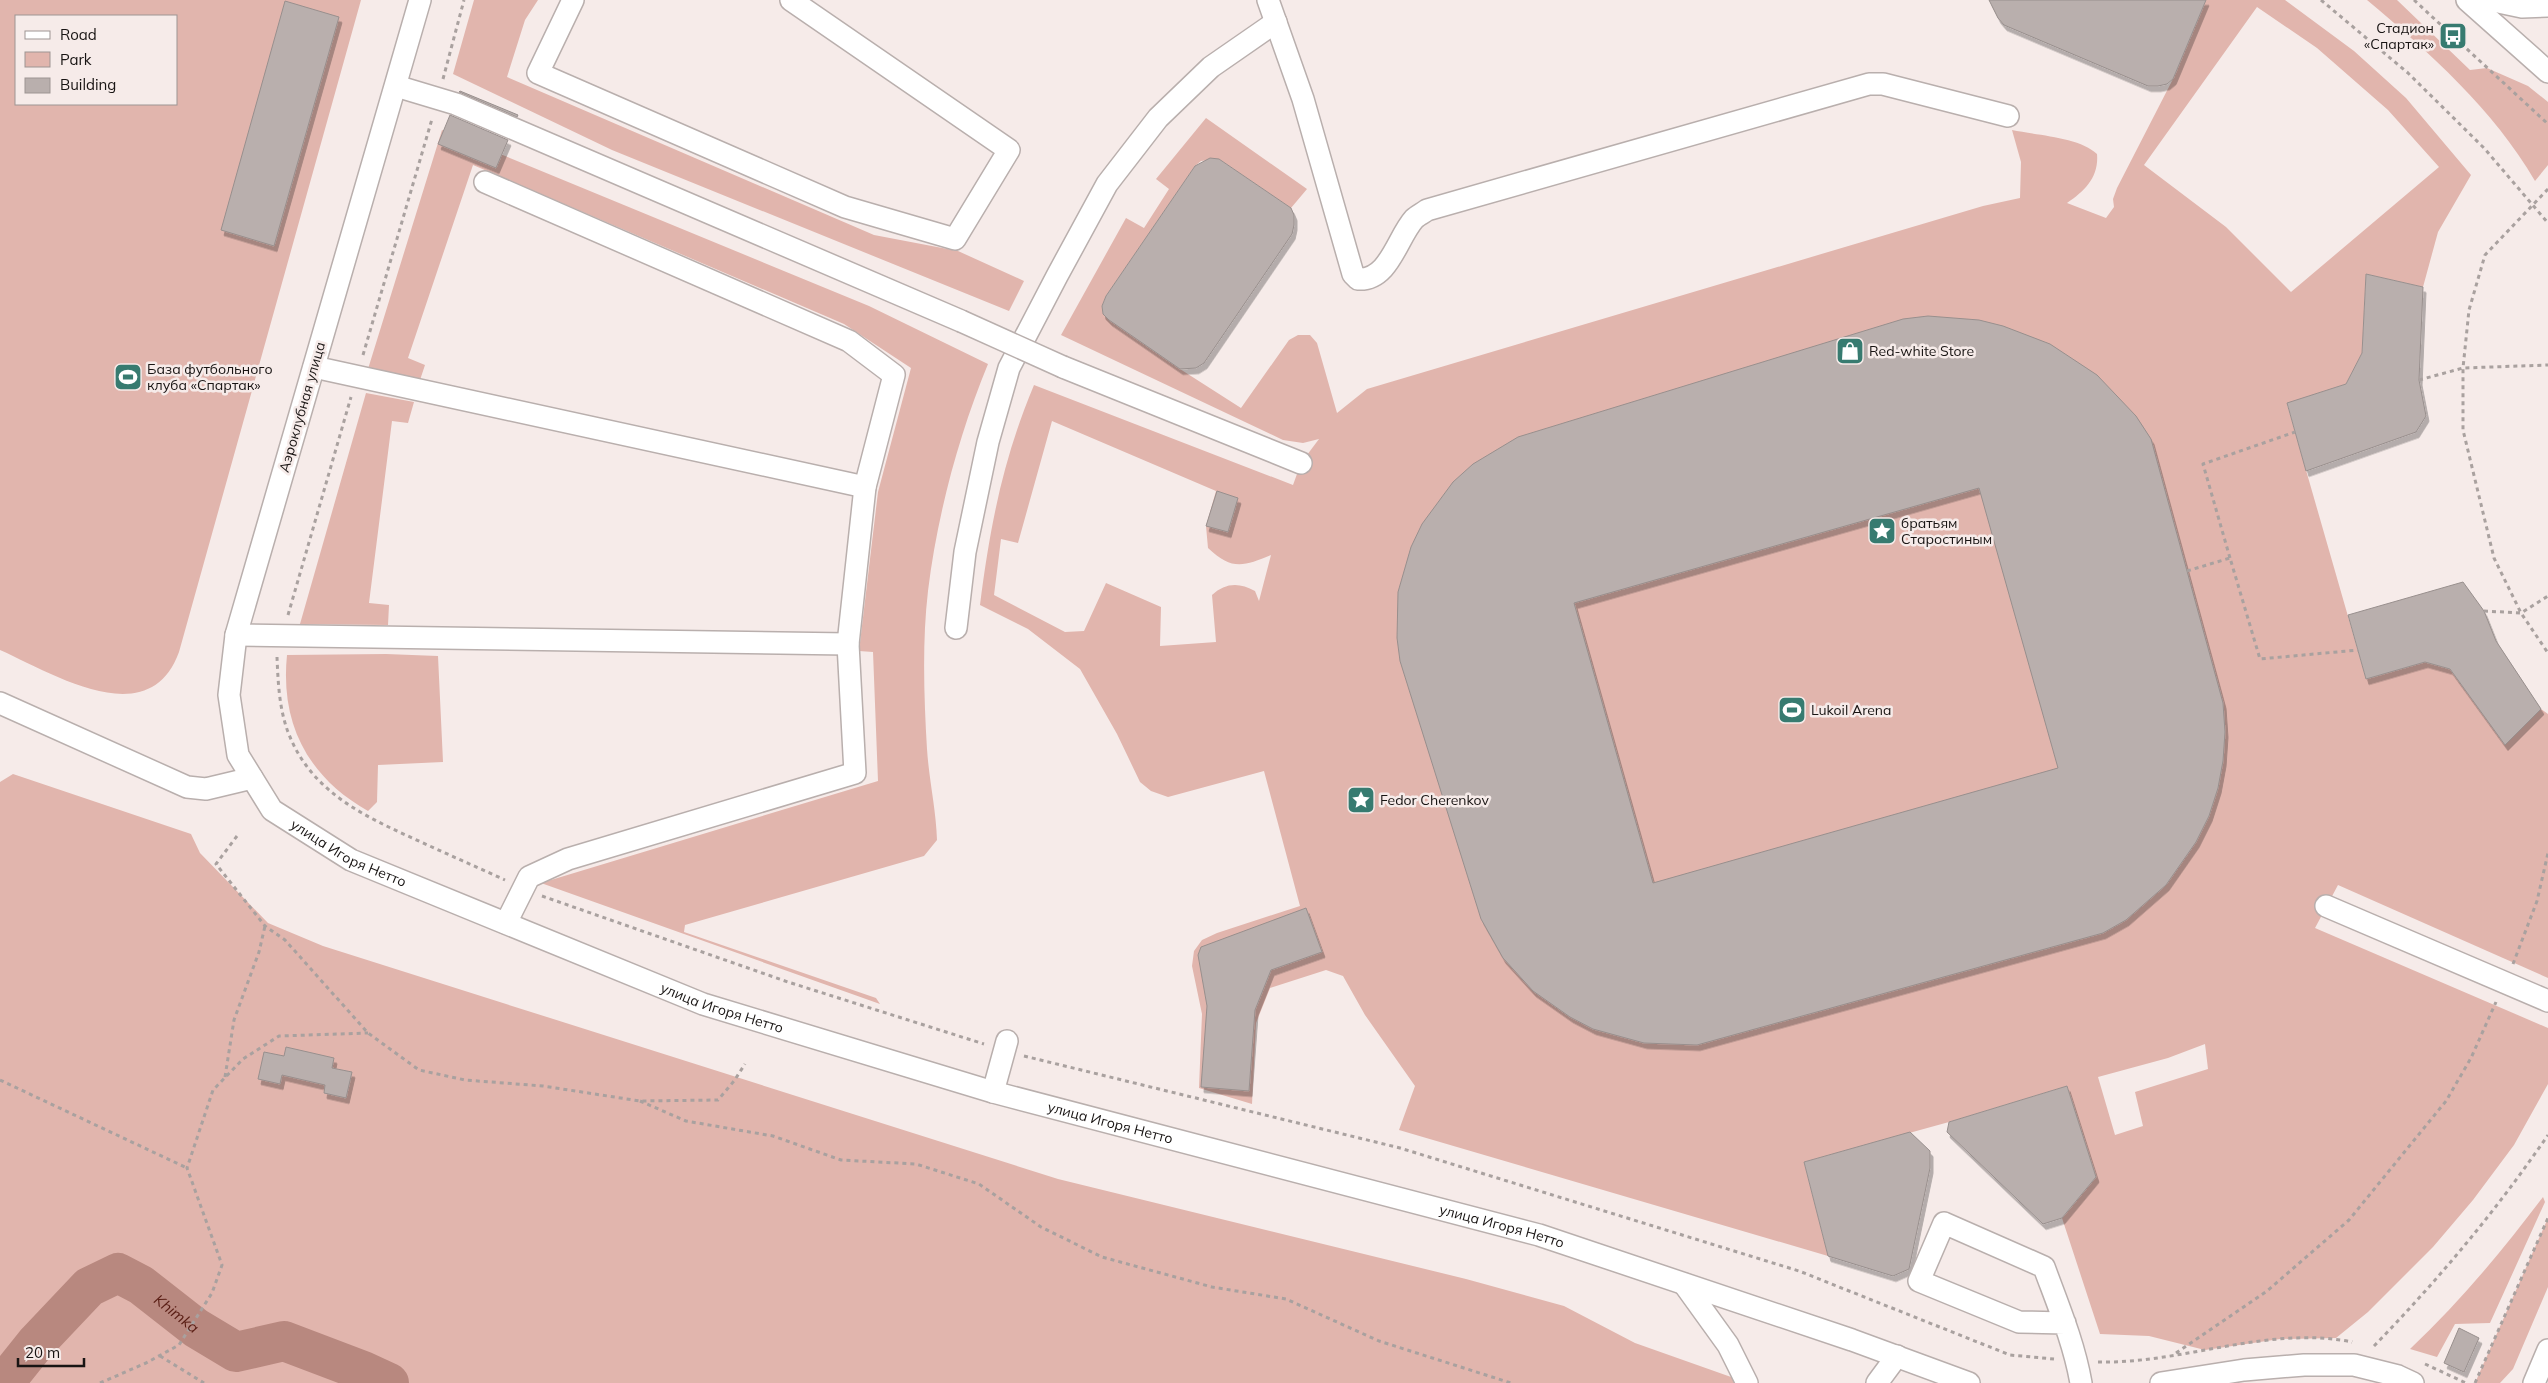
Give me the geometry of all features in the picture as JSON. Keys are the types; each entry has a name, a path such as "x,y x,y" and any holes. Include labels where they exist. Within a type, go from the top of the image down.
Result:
{"street":[{"name":"Аэроклубная улица","path":"272,810 238,755 229,695 236,635 420,0"},
{"path":"573,0 538,73 845,207 955,239 1009,150 791,0"},
{"path":"1268,0 1302,99 1353,274 1358,279 1364,280 1385,266 1414,219 1427,210 1869,84 1883,84 2008,116"},
{"path":"2467,0 2548,72"},
{"path":"2489,0 2522,7 2548,6"},
{"path":"956,628 965,552 988,442 1006,378 1058,276 1107,184 1158,118 1211,67 1276,22"},
{"path":"396,86 438,97 1063,366 1301,463"},
{"path":"485,182 849,342 894,375 865,486 848,644 855,773 568,859 529,877 506,924"},
{"path":"314,367 865,486"},
{"path":"236,635 848,644"},
{"path":"0,703 187,787 206,789 252,778"},
{"name":"улица Игоря Нетто","path":"272,810 351,860 703,1004 992,1092 1539,1235 1897,1356 1969,1383"},
{"path":"2326,906 2548,1001"},
{"path":"992,1092 1006,1046"},
{"path":"2065,1322 2020,1322 1919,1281 1944,1224 2044,1267 2065,1322 2077,1361 2081,1383"},
{"path":"1684,1284 1728,1345 1747,1383"},
{"path":"2534,1383 2548,1350"},
{"path":"1877,1383 1897,1356"},
{"path":"2161,1383 2244,1370 2304,1365 2354,1365 2398,1376 2413,1383"}],"path":[{"path":"360,364 438,97 464,0"},
{"path":"2322,0 2408,73 2484,148 2548,223"},
{"path":"2414,0 2548,124"},
{"path":"2548,189 2485,255 2469,310 2462,368 2463,430 2494,558 2522,613 2548,653"},
{"path":"2419,380 2462,368 2548,365"},
{"path":"286,622 352,393"},
{"path":"2295,432 2203,464 2230,558 2260,659 2358,650"},
{"path":"2187,571 2230,558"},
{"path":"2484,611 2522,613 2548,596"},
{"path":"277,650 281,705 288,732 316,778 334,796 364,816 507,881"},
{"path":"237,836 216,864 265,926 285,940 368,1033 419,1070 465,1080 543,1086 640,1101 718,1100 745,1064"},
{"path":"2174,1354 2267,1291 2349,1220 2446,1101 2471,1058 2517,956 2537,901 2548,853"},
{"path":"534,893 779,979 1006,1046 1400,1148 1799,1271 2010,1355 2110,1362 2280,1339 2336,1338"},
{"path":"226,1077 234,1020 259,952 265,926"},
{"path":"100,1383 178,1344 212,1293 222,1265 187,1168 213,1090 243,1059 279,1036 368,1033"},
{"path":"0,1080 187,1168"},
{"path":"640,1101 686,1121 773,1136 841,1160 916,1164 952,1175 979,1184 1041,1227 1102,1257 1212,1287 1286,1299 1379,1341 1511,1383"},
{"path":"2374,1346 2430,1287 2512,1187 2548,1135"},
{"path":"2475,1383 2548,1218"},
{"path":"159,1355 204,1383"},
{"path":"2417,1360 2466,1383"}],"green space":[{"name":"База футбольного клуба «Спартак»","path":"0,0 361,0 179,652 165,677 146,690 123,694 98,691 46,672 0,650"},
{"path":"474,0 538,0 525,20 507,77 874,235 958,251 1024,281 1009,311 612,150 453,74"},
{"name":"Lukoil Arena","path":"2206,0 2285,0 2354,51 2406,98 2471,175 2438,232 2423,287 2366,274 2362,353 2346,384 2287,404 2366,679 2425,662 2450,669 2505,744 2541,709 2548,714 2548,978 2338,885 2315,928 2548,1028 2548,1084 2514,1145 2473,1200 2433,1247 2368,1312 2336,1338 2280,1339 2205,1350 2149,1336 2100,1334 2062,1218 2096,1177 2067,1086 1949,1122 1804,1162 1828,1256 1399,1130 1415,1086 1365,1015 1343,976 1326,970 1270,988 1256,1023 1252,1104 1199,1088 1202,1014 1192,966 1194,951 1202,940 1217,933 1300,906 1264,771 1168,797 1151,791 1140,782 1117,734 1080,669 1028,629 980,605 988,548 999,493 1014,439 1034,385 1293,485 1301,463 1319,439 1303,443 1283,440 1061,335 1126,218 1144,228 1169,189 1156,179 1206,118 1307,189 1291,208 1219,159 1201,161 1195,166 1106,296 1102,306 1103,314 1180,369 1241,408 1289,340 1298,335 1310,335 1317,343 1337,413 1367,389 1983,206 2020,198 2021,162 2012,130 2069,140 2089,148 2097,154 2096,170 2090,183 2080,194 2067,203 2106,218 2114,207 2113,199 2117,188 2173,79","holes":["2257,7 2317,48 2388,110 2439,167 2291,292 2226,227 2144,165","1052,421 1216,491 1206,526 1208,548 1224,560 1231,563 1246,564 1271,555 1259,601 1255,591 1238,585 1227,586 1212,595 1216,642 1160,646 1161,607 1106,583 1084,631 1065,632 994,595 1001,539 1018,543","2205,1044 2208,1069 2135,1092 2143,1126 2115,1135 2098,1077 2168,1058"]},
{"path":"2367,0 2397,0 2470,70 2487,68 2528,86 2548,102 2548,165 2535,181 2519,155 2500,130 2459,83 2414,40"},
{"path":"442,130 869,306 988,364 968,418 943,505 928,591 924,650 925,710 928,761 937,840 924,856 685,925 684,932 876,998 880,1004 541,883 878,781 873,652 859,651 878,492 911,368 844,324 473,165 408,358 425,365 420,380 368,369"},
{"path":"366,393 414,402 408,423 392,421 369,603 389,605 388,625 300,624"},
{"path":"386,654 438,656 443,762 378,765 377,802 368,811 329,782 314,765 302,746 288,704 286,680 287,655"},
{"path":"13,774 191,834 200,853 268,923 323,946 1058,1179 1466,1279 1564,1306 1635,1343 1748,1383 4,1383 0,1380 0,782"},
{"path":"2543,1197 2545,1202 2490,1323 2455,1324 2437,1357 2410,1349 2480,1276"},
{"path":"2548,1218 2548,1287 2513,1369 2500,1383 2475,1383"}],"building":[{"path":"1989,0 2206,0 2173,79 2167,84 2148,86 2004,25 1998,18"},
{"path":"285,1 339,17 274,246 221,230"},
{"path":"460,91 518,115 517,117"},
{"path":"450,115 508,140 496,168 438,144"},
{"path":"1210,158 1219,159 1291,208 1294,215 1294,225 1292,234 1204,363 1196,368 1180,369 1109,320 1103,314 1102,306 1106,296 1195,166"},
{"path":"2366,274 2423,287 2419,380 2426,416 2416,432 2306,471 2287,403 2346,384 2362,353"},
{"path":"1928,316 1979,320 2003,326 2050,344 2097,375 2136,416 2151,439 2223,703 2225,732 2223,761 2218,788 2209,816 2196,842 2166,885 2126,920 2103,933 1697,1045 1644,1043 1593,1029 1570,1017 1533,991 1503,958 1481,919 1400,661 1397,638 1398,592 1411,547 1422,524 1453,482 1473,464 1518,437 1903,319","holes":["1979,488 2058,768 1653,883 1574,603"]},
{"path":"1217,491 1238,498 1228,532 1206,526"},
{"path":"2463,582 2484,611 2496,641 2541,709 2505,745 2450,669 2425,662 2366,679 2348,615"},
{"path":"1306,908 1322,952 1271,970 1255,1010 1249,1091 1201,1087 1207,1006 1198,955 1201,947"},
{"path":"286,1047 334,1058 332,1068 352,1072 346,1098 324,1093 325,1085 282,1075 280,1084 258,1079 264,1052 284,1056"},
{"path":"2067,1086 2096,1177 2062,1218 2043,1224 1947,1132 1949,1122"},
{"path":"1910,1132 1930,1151 1930,1168 1909,1269 1893,1276 1828,1256 1804,1162"},
{"path":"2459,1328 2479,1338 2464,1372 2444,1363"}],"waterway":[{"name":"Khimka","path":"4,1383 36,1343 89,1287 118,1273 141,1285 196,1328 236,1352 284,1341 389,1383"}],"place":[{"name":"Стадион «Спартак»","path":"2453,36"},
{"name":"Red-white Store","path":"1850,351"},
{"name":"База футбольного клуба «Спартак»","path":"128,377"},
{"name":"братьям Старостиным","path":"1882,531"},
{"name":"Lukoil Arena","path":"1792,710"},
{"name":"Fedor Cherenkov","path":"1361,800"}]}
